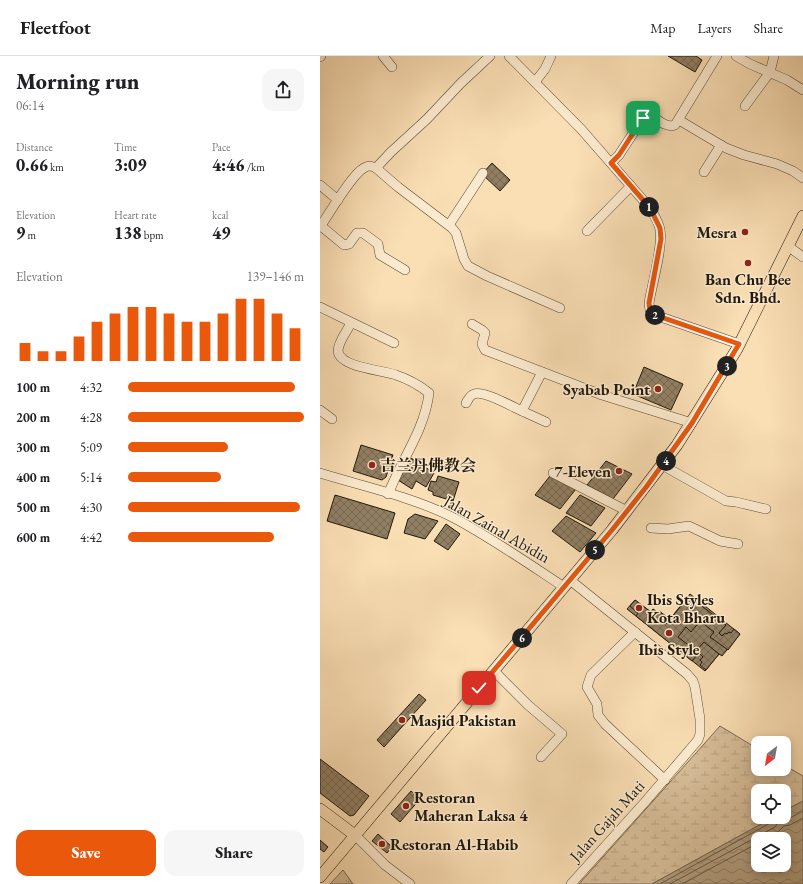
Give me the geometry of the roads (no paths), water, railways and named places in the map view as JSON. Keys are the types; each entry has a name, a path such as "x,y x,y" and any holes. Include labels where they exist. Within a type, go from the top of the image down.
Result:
{"main road":[{"path":"320,877 567,584 627,511 662,465 692,423 739,344 789,247 803,216"},
{"path":"320,809 356,836"}],"street":[{"path":"383,56 392,67"},
{"path":"376,168 490,56"},
{"path":"509,56 582,129 650,208 660,228 661,239 649,303 650,310 655,315 739,344"},
{"path":"535,82 545,69 551,56"},
{"path":"611,163 619,155 643,118 651,115 665,125 675,125 717,56"},
{"path":"736,56 750,64 787,80 803,90"},
{"path":"745,106 770,72 774,56"},
{"path":"679,120 736,153 777,164 793,171 803,178"},
{"path":"704,172 721,145"},
{"path":"405,270 380,255 378,244 363,233 357,233 349,244 344,244 320,227 360,171 368,166 376,168 398,188 449,225 456,233 464,259 468,266 487,276 560,308"},
{"path":"449,225 483,173"},
{"path":"320,185 338,200"},
{"path":"587,231 631,186"},
{"path":"789,247 803,257"},
{"path":"320,307 394,343"},
{"path":"351,323 339,345 338,352 342,358 348,363 360,367 395,374 421,387 429,393 427,407 416,438 404,458 388,494"},
{"path":"472,324 485,333 482,344 484,348 602,395 692,423"},
{"path":"522,411 542,372"},
{"path":"466,403 470,396 483,393 546,422"},
{"path":"320,410 332,419"},
{"path":"662,465 726,501 766,509"},
{"name":"Jalan Zainal Abidin","path":"320,473 431,508 479,532 567,584 635,632 687,674"},
{"path":"554,473 627,511"},
{"path":"651,528 668,529 689,526 720,541 738,544"},
{"path":"635,632 591,675 587,687 596,704 598,715 605,724 665,780"},
{"path":"494,671 528,705 562,734 542,757"},
{"name":"Jalan Gajah Mati","path":"571,884 665,780 698,740 700,734 700,719 695,687 693,681 687,674"},
{"path":"356,836 385,864 410,884"}],"water":[{"path":"803,801 803,884 652,884 761,824 791,824 791,807"}],"place":[{"name":"Mesra","path":"745,232"},
{"name":"Ban Chu Bee Sdn. Bhd.","path":"748,263"},
{"name":"Syabab Point","path":"658,389"},
{"name":"吉兰丹佛教会","path":"372,465"},
{"name":"7-Eleven","path":"619,471"},
{"name":"Ibis Styles Kota Bharu","path":"639,608"},
{"name":"Ibis Style","path":"669,633"},
{"name":"Masjid Pakistan","path":"402,720"},
{"name":"Restoran Maheran Laksa 4","path":"406,806"},
{"name":"Restoran Al-Habib","path":"382,844"}]}
